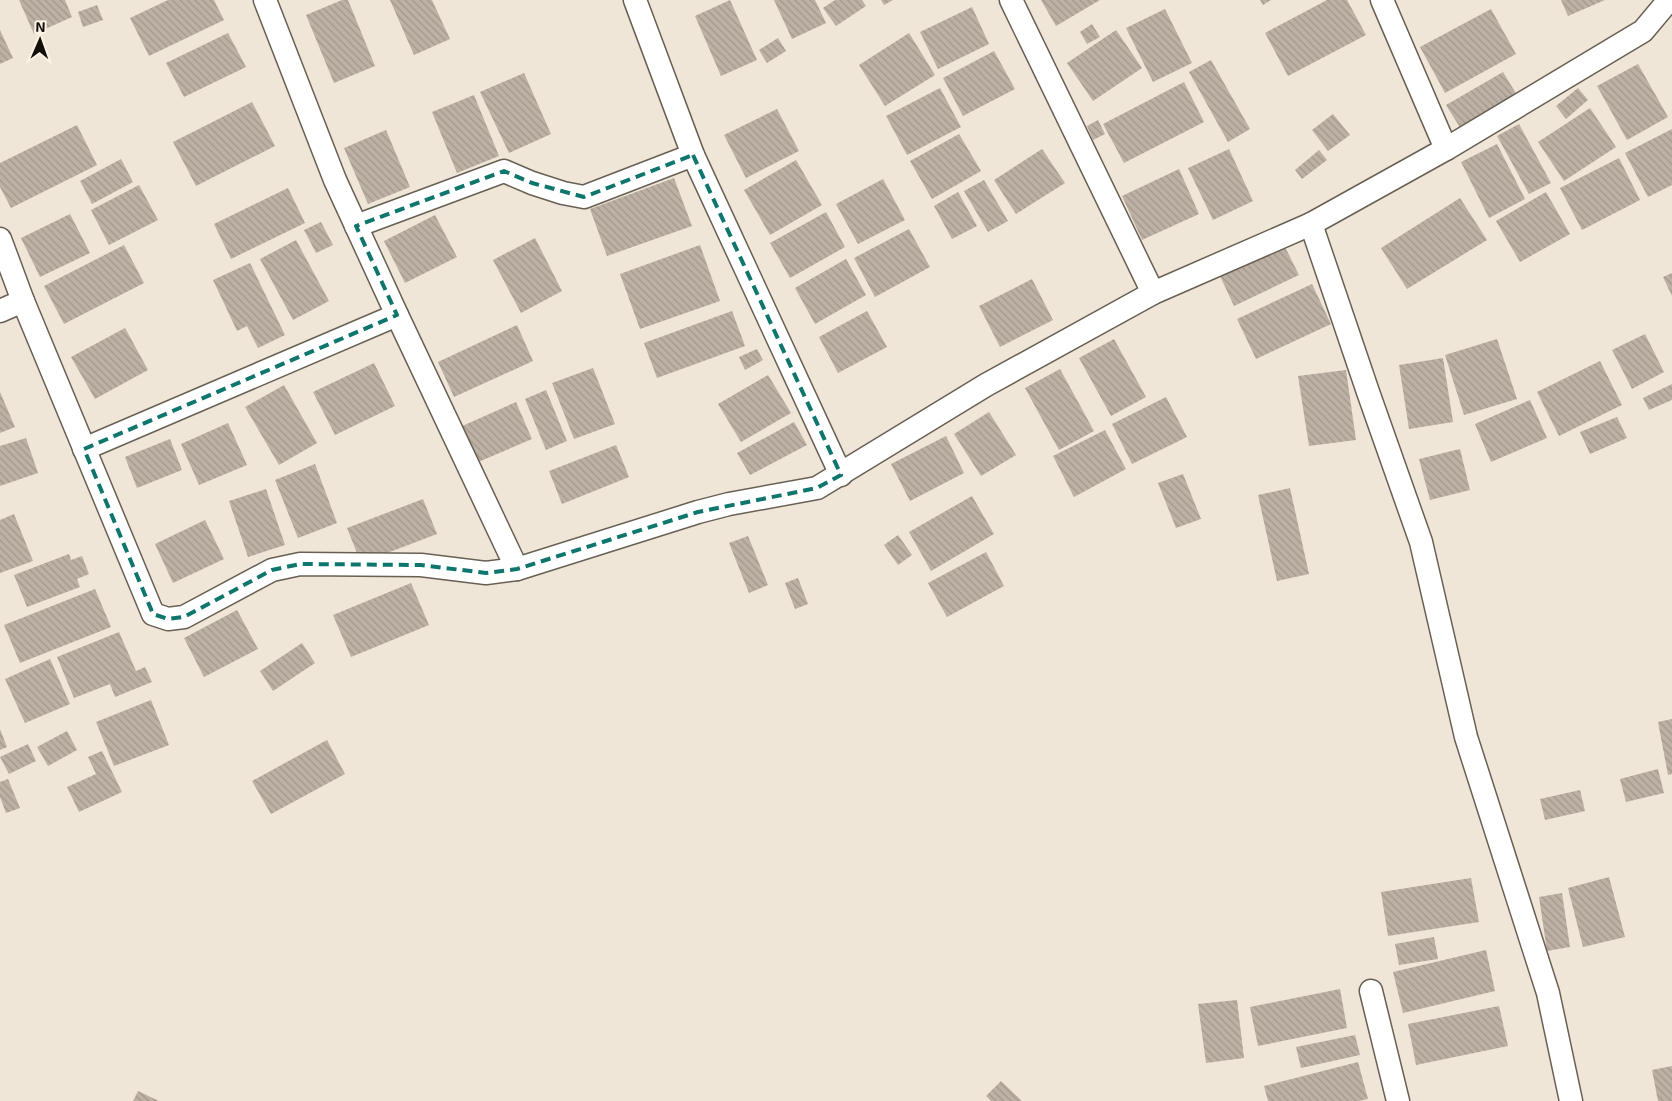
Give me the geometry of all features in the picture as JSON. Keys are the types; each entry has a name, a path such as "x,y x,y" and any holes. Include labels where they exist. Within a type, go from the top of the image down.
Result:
{"street":[{"path":"265,0 335,180 518,569"},
{"path":"635,0 693,155 841,475"},
{"path":"1011,0 1153,293"},
{"path":"1382,0 1446,149"},
{"path":"0,239 23,301 153,614 168,619 184,617 272,570 300,564 421,565 486,573 518,569 698,512 729,504 817,488 986,386 1153,293 1311,224 1446,149 1643,31 1669,0"},
{"path":"356,226 504,171 564,194 584,197 693,155"},
{"path":"1311,224 1421,542 1466,737 1548,993 1571,1101"},
{"path":"0,311 23,301"},
{"path":"84,449 397,315"},
{"path":"1371,991 1398,1101"}],"highlighted area":[{"path":"693,155 841,475 817,488 698,512 517,569 486,573 421,565 300,564 272,570 184,617 168,619 153,614 84,449 397,315 356,226 504,171 532,183 584,197"}],"building":[{"path":"19,0 65,0 72,17 34,34"},
{"path":"168,0 214,0 224,20 149,56 130,18"},
{"path":"342,0 348,0 375,66 334,83 306,15"},
{"path":"390,0 432,0 450,39 414,55"},
{"path":"730,0 757,60 721,76 695,16"},
{"path":"774,0 815,0 826,23 792,39"},
{"path":"835,0 862,0 866,6 836,26 823,8"},
{"path":"881,0 893,0 884,5"},
{"path":"1041,0 1100,0 1056,26"},
{"path":"1260,0 1271,0 1263,5"},
{"path":"1327,0 1347,0 1366,35 1288,76 1265,33"},
{"path":"1561,0 1605,0 1568,16"},
{"path":"97,5 103,20 83,27 78,12"},
{"path":"972,7 989,44 938,69 920,32"},
{"path":"1165,9 1192,63 1153,82 1126,28"},
{"path":"1491,9 1516,54 1445,93 1420,47"},
{"path":"1092,24 1100,37 1087,44 1080,32"},
{"path":"0,30 13,58 0,64"},
{"path":"1116,30 1142,68 1093,101 1067,63"},
{"path":"228,33 246,67 184,97 166,63"},
{"path":"909,33 935,75 885,106 859,65"},
{"path":"778,38 786,51 767,63 759,50"},
{"path":"994,51 1015,89 963,116 943,78"},
{"path":"1211,60 1250,129 1228,142 1189,72"},
{"path":"1638,64 1668,117 1627,140 1597,86"},
{"path":"1503,72 1517,95 1461,129 1446,105"},
{"path":"524,73 551,134 509,153 480,92"},
{"path":"1184,82 1204,122 1124,163 1103,124"},
{"path":"940,88 961,127 907,155 886,116"},
{"path":"1578,88 1588,100 1566,119 1556,106"},
{"path":"474,95 499,156 457,173 432,112"},
{"path":"252,102 275,146 196,186 173,142"},
{"path":"1590,108 1616,147 1564,181 1538,142"},
{"path":"777,109 799,151 746,178 724,135"},
{"path":"1333,114 1350,135 1328,151 1312,130"},
{"path":"1098,120 1105,134 1093,140 1087,126"},
{"path":"1519,124 1551,183 1529,194 1497,136"},
{"path":"77,125 97,165 11,208 0,187 0,163"},
{"path":"1672,129 1672,185 1648,197 1625,153"},
{"path":"386,130 410,187 368,204 344,148"},
{"path":"959,134 981,171 932,199 910,161"},
{"path":"1497,144 1525,199 1489,218 1461,162"},
{"path":"1042,149 1065,183 1016,214 994,180"},
{"path":"1229,149 1253,201 1213,220 1188,168"},
{"path":"1319,150 1327,160 1302,179 1295,170"},
{"path":"1619,158 1640,200 1582,230 1560,188"},
{"path":"121,159 133,182 92,204 80,181"},
{"path":"796,160 822,205 770,235 744,190"},
{"path":"1179,169 1199,214 1142,240 1122,196"},
{"path":"674,178 692,226 607,256 590,209"},
{"path":"883,179 905,220 858,244 836,204"},
{"path":"984,180 1008,221 988,232 964,191"},
{"path":"139,185 158,220 109,245 91,210"},
{"path":"288,188 305,223 231,259 214,224"},
{"path":"958,192 977,226 952,239 934,206"},
{"path":"1546,192 1570,234 1520,262 1496,221"},
{"path":"1460,198 1487,240 1407,289 1381,248"},
{"path":"826,212 845,247 790,278 770,243"},
{"path":"70,214 90,253 40,277 21,238"},
{"path":"435,215 457,257 405,283 384,241"},
{"path":"321,222 333,245 316,253 304,230"},
{"path":"909,229 930,267 875,297 854,258"},
{"path":"535,238 562,291 521,313 493,260"},
{"path":"296,240 329,301 293,320 260,259"},
{"path":"124,245 144,283 64,324 44,286"},
{"path":"700,245 720,301 640,329 620,274"},
{"path":"1284,245 1299,275 1234,306 1220,276"},
{"path":"846,259 866,295 815,324 795,288"},
{"path":"250,263 285,335 258,348 247,326 237,331 213,280"},
{"path":"1672,273 1672,296 1663,277"},
{"path":"1032,279 1053,320 1000,347 979,306"},
{"path":"1312,284 1331,324 1256,359 1237,319"},
{"path":"732,311 745,346 657,378 644,343"},
{"path":"867,311 887,347 838,373 819,337"},
{"path":"517,325 533,361 454,397 438,362"},
{"path":"125,328 148,370 95,399 71,357"},
{"path":"1645,334 1664,372 1632,389 1612,350"},
{"path":"1114,339 1146,397 1111,416 1079,358"},
{"path":"1497,339 1517,399 1464,415 1445,355"},
{"path":"757,349 763,360 745,370 739,357"},
{"path":"1443,358 1453,422 1409,429 1399,365"},
{"path":"1600,361 1622,405 1559,436 1537,392"},
{"path":"374,363 395,406 335,435 313,392"},
{"path":"593,368 615,424 574,439 552,383"},
{"path":"1060,369 1094,431 1059,450 1025,388"},
{"path":"1346,370 1356,440 1309,446 1298,376"},
{"path":"768,375 791,413 741,442 718,404"},
{"path":"1672,384 1672,400 1649,410 1643,398"},
{"path":"284,385 317,443 279,465 245,407"},
{"path":"546,390 567,441 546,450 525,399"},
{"path":"0,392 15,427 0,433"},
{"path":"1166,397 1187,437 1132,464 1112,424"},
{"path":"1530,400 1547,438 1491,462 1475,424"},
{"path":"516,402 532,439 476,463 460,427"},
{"path":"989,412 1016,455 981,476 954,434"},
{"path":"1617,417 1627,438 1590,454 1580,432"},
{"path":"794,422 807,445 750,475 737,453"},
{"path":"228,423 247,465 199,485 181,444"},
{"path":"1105,430 1126,469 1074,497 1053,456"},
{"path":"946,436 964,473 910,501 891,464"},
{"path":"26,438 38,473 0,486 0,446"},
{"path":"170,439 182,470 137,488 125,457"},
{"path":"616,445 629,477 562,504 549,471"},
{"path":"1460,449 1470,490 1430,500 1419,459"},
{"path":"315,464 337,523 298,538 275,480"},
{"path":"1183,474 1201,519 1176,528 1158,483"},
{"path":"1290,488 1309,574 1277,581 1258,495"},
{"path":"266,489 285,545 248,557 229,501"},
{"path":"972,496 994,534 931,571 909,532"},
{"path":"423,499 437,534 361,563 347,528"},
{"path":"14,514 33,561 0,573 0,520"},
{"path":"205,520 224,559 173,583 155,544"},
{"path":"898,535 912,555 898,565 884,545"},
{"path":"748,536 768,585 749,593 729,543"},
{"path":"986,552 1004,586 947,617 928,583"},
{"path":"69,554 71,560 82,556 89,574 77,579 80,587 27,607 14,575"},
{"path":"798,578 808,604 795,609 785,583"},
{"path":"411,583 429,625 351,657 333,615"},
{"path":"95,589 111,627 20,663 4,625"},
{"path":"237,610 258,649 204,677 184,638"},
{"path":"119,632 136,671 145,667 152,682 115,697 110,684 74,698 57,657"},
{"path":"302,643 315,663 273,691 260,671"},
{"path":"50,659 70,704 25,723 5,679"},
{"path":"151,700 169,745 114,766 96,722"},
{"path":"1672,719 1672,774 1668,775 1658,722"},
{"path":"0,729 7,747 0,750"},
{"path":"67,731 77,750 48,766 37,747"},
{"path":"327,740 345,774 271,814 252,781"},
{"path":"28,744 36,761 9,774 0,757"},
{"path":"102,751 122,792 79,812 67,787 96,774 88,757"},
{"path":"1658,769 1664,793 1626,802 1620,779"},
{"path":"8,779 20,808 6,813 0,797 0,782"},
{"path":"1580,790 1585,811 1545,820 1540,799"},
{"path":"1609,877 1625,937 1583,947 1568,888"},
{"path":"1471,878 1479,922 1388,936 1381,892"},
{"path":"1562,893 1570,947 1547,951 1539,897"},
{"path":"1434,937 1438,959 1399,965 1395,944"},
{"path":"1486,950 1495,991 1403,1013 1393,972"},
{"path":"1340,989 1347,1028 1258,1046 1250,1007"},
{"path":"1237,1000 1244,1058 1206,1063 1198,1004"},
{"path":"1499,1006 1508,1046 1416,1065 1408,1024"},
{"path":"1355,1035 1360,1055 1301,1068 1296,1047"},
{"path":"1358,1062 1368,1099 1358,1101 1268,1101 1264,1086"},
{"path":"1672,1066 1672,1101 1658,1101 1652,1070"},
{"path":"1001,1081 1022,1101 991,1101 986,1096"},
{"path":"138,1091 159,1101 133,1101"}]}
